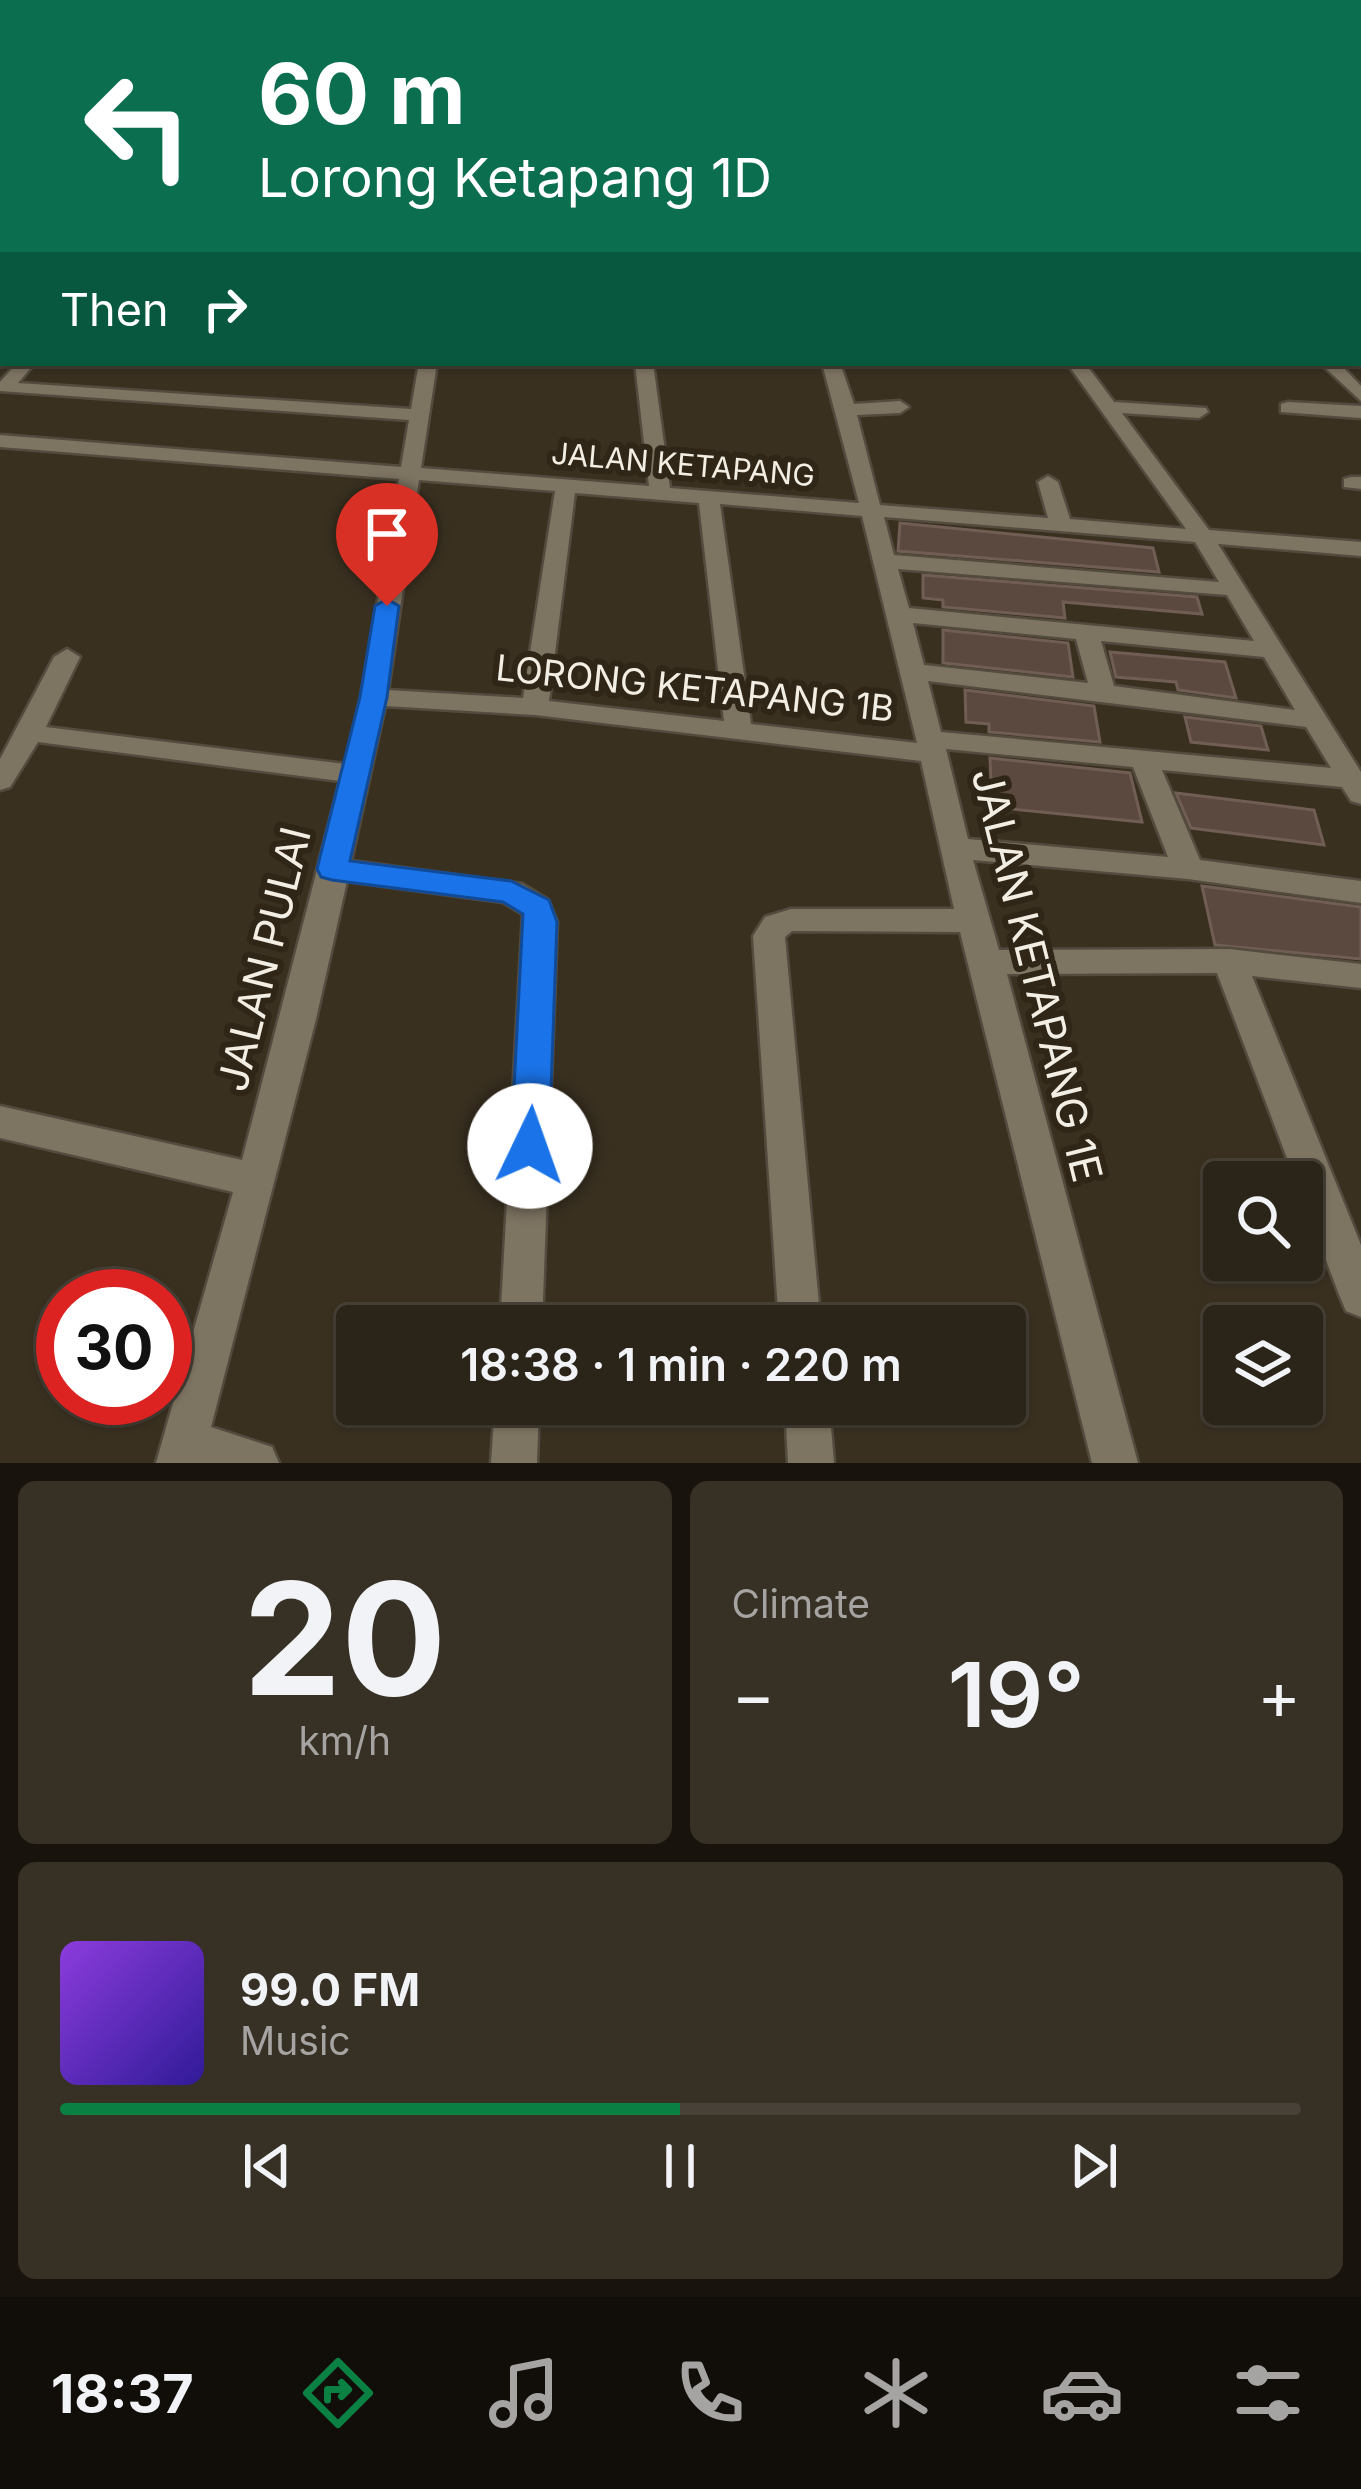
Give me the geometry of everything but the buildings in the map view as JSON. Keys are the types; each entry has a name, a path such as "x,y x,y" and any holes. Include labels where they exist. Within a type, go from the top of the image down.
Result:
{"street":[{"name":"JALAN PULAI","path":"182,1453 299,1019 374,697 427,366"},
{"path":"644,366 660,493"},
{"name":"JALAN KETAPANG 1E","path":"832,366 850,410 973,922 1115,1463"},
{"path":"1078,366 1202,536 1355,787"},
{"path":"1332,366 1361,395"},
{"path":"2,387 418,415"},
{"path":"850,410 900,407"},
{"path":"1105,407 1198,412"},
{"path":"1288,408 1361,412"},
{"name":"JALAN KETAPANG","path":"0,441 871,509 1038,549 1061,525 1361,548"},
{"path":"1048,482 1061,525"},
{"path":"535,707 566,486"},
{"path":"710,498 738,728"},
{"path":"886,561 1038,549 1222,589"},
{"path":"902,615 1270,650"},
{"path":"1086,631 1103,692"},
{"path":"0,781 68,657"},
{"path":"916,672 1314,721"},
{"name":"LORONG KETAPANG 1B","path":"374,697 535,707 933,747 1144,759 1355,787"},
{"path":"30,733 356,773"},
{"path":"1144,759 1187,869"},
{"path":"956,848 1187,869 1361,892"},
{"path":"332,869 511,892 537,908 541,922 522,1305"},
{"path":"798,1305 770,936 776,925 791,920 973,922"},
{"path":"1229,961 1361,1297"},
{"path":"987,962 1229,961 1361,976"},
{"path":"0,1123 255,1180"},
{"path":"514,1463 516,1425"},
{"path":"809,1425 812,1463"},
{"path":"182,1453 256,1463"}],"route":[{"path":"387,606 374,697 332,869 511,892 537,908 541,922 530,1146"}]}
